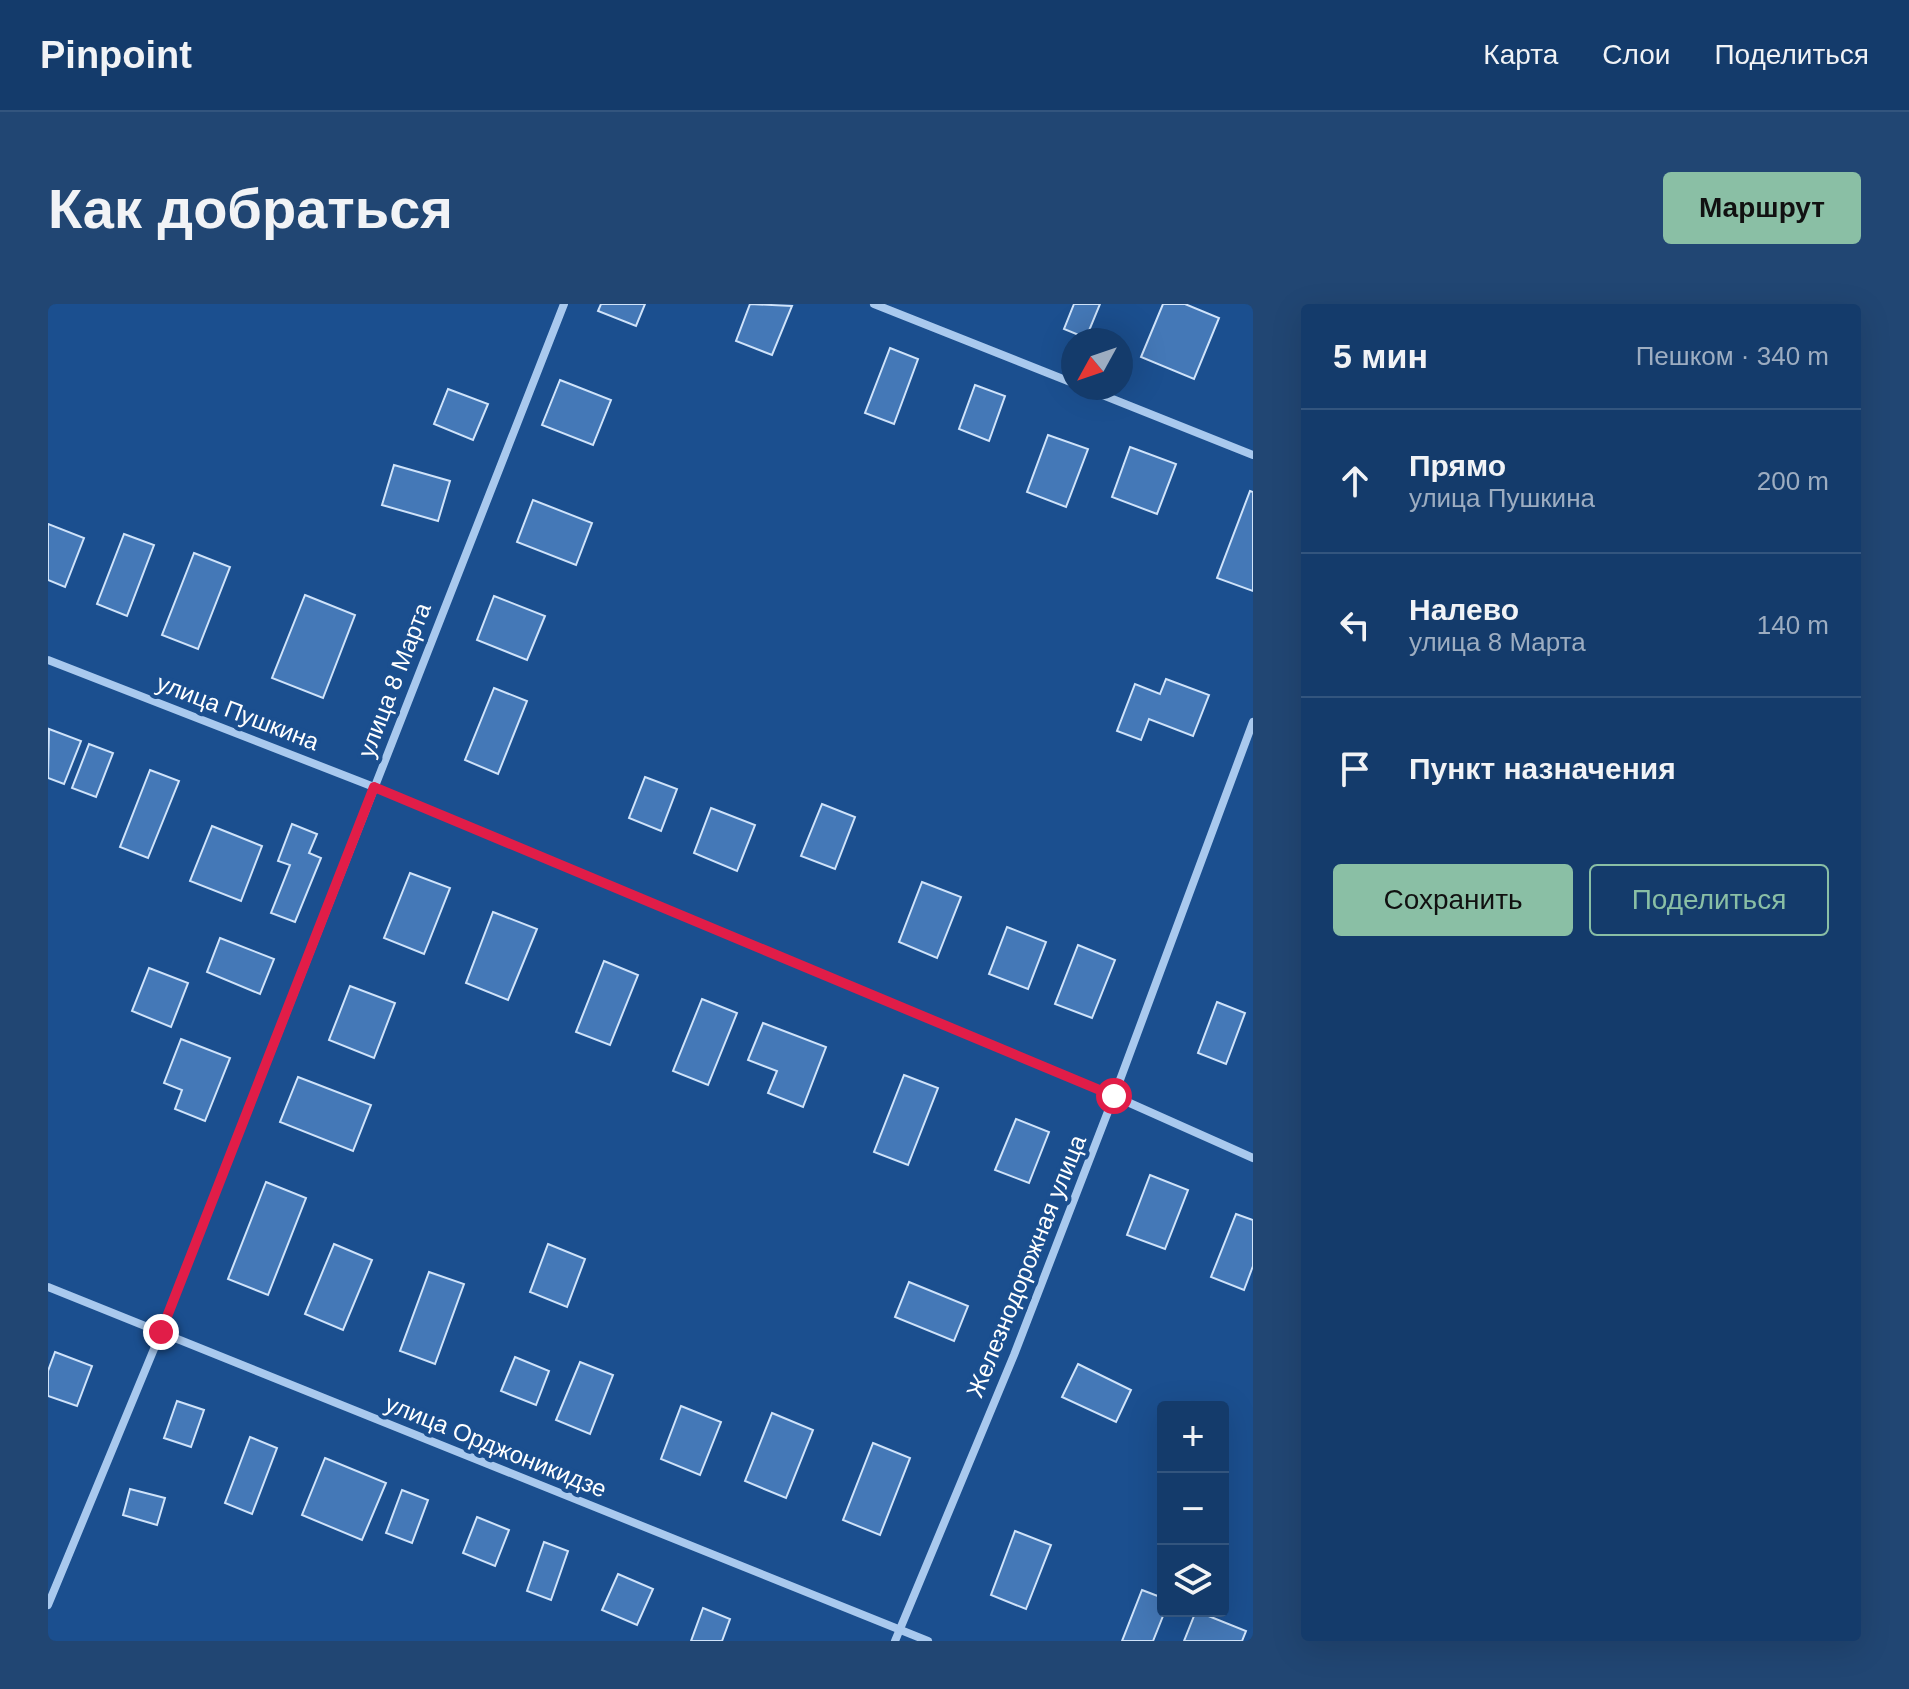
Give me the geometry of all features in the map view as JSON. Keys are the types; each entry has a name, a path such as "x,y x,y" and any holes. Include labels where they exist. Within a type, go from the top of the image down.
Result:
{"street":[{"name":"улица 8 Марта","path":"48,1605 161,1332 564,304"},
{"path":"874,304 1061,378"},
{"path":"1115,400 1253,455"},
{"name":"улица Пушкина","path":"48,660 374,787 1114,1096 1253,1158"},
{"name":"Железнодорожная улица","path":"895,1641 1014,1355 1253,722"},
{"name":"улица Орджоникидзе","path":"48,1287 928,1641"}],"building":[{"path":"601,304 645,304 636,326 598,311"},
{"path":"750,304 792,306 772,355 736,341"},
{"path":"1074,304 1100,304 1090,328 1064,328"},
{"path":"1163,304 1185,304 1219,318 1194,379 1141,357"},
{"path":"890,348 918,359 894,424 865,413"},
{"path":"560,380 611,400 593,445 542,425"},
{"path":"975,385 1005,396 989,441 959,429"},
{"path":"448,389 488,404 473,440 434,424"},
{"path":"1048,435 1088,449 1066,507 1027,492"},
{"path":"1130,447 1176,464 1157,514 1112,497"},
{"path":"394,465 450,481 438,521 382,505"},
{"path":"1250,491 1253,492 1253,591 1217,578"},
{"path":"533,500 592,523 576,565 517,542"},
{"path":"48,524 84,538 65,587 48,580"},
{"path":"124,534 154,545 127,616 97,604"},
{"path":"194,553 230,567 198,649 162,635"},
{"path":"305,595 355,615 323,698 272,678"},
{"path":"494,596 545,616 527,660 477,640"},
{"path":"1166,679 1209,695 1193,736 1149,719 1141,740 1117,731 1135,684 1160,694"},
{"path":"494,688 527,701 498,774 465,760"},
{"path":"49,729 81,741 64,784 48,778"},
{"path":"89,744 113,753 96,797 72,788"},
{"path":"150,770 179,781 148,858 120,847"},
{"path":"645,777 677,789 661,831 629,818"},
{"path":"822,804 855,817 835,869 801,856"},
{"path":"711,808 755,825 737,871 694,853"},
{"path":"292,824 317,834 309,853 321,858 295,922 271,913 290,865 278,861"},
{"path":"212,826 262,846 241,901 190,881"},
{"path":"410,873 450,888 424,954 384,938"},
{"path":"922,882 961,897 937,958 899,942"},
{"path":"493,912 537,929 508,1000 466,983"},
{"path":"1007,927 1046,942 1028,989 989,974"},
{"path":"220,938 274,959 260,994 207,972"},
{"path":"1078,945 1115,960 1092,1018 1055,1004"},
{"path":"604,961 638,975 610,1045 576,1032"},
{"path":"149,968 188,983 171,1027 132,1011"},
{"path":"350,986 395,1003 374,1058 329,1040"},
{"path":"702,999 737,1013 708,1085 673,1071"},
{"path":"1217,1002 1245,1013 1226,1064 1198,1053"},
{"path":"763,1023 826,1047 803,1107 768,1093 777,1071 748,1060"},
{"path":"181,1039 230,1058 205,1121 175,1109 182,1090 164,1083"},
{"path":"904,1075 938,1088 908,1165 874,1152"},
{"path":"298,1077 371,1105 353,1151 280,1122"},
{"path":"1016,1119 1049,1132 1029,1183 995,1170"},
{"path":"1150,1175 1188,1190 1165,1249 1127,1235"},
{"path":"266,1182 306,1198 268,1295 228,1279"},
{"path":"1236,1214 1253,1220 1253,1266 1244,1290 1211,1277"},
{"path":"334,1244 372,1260 343,1330 305,1314"},
{"path":"548,1244 585,1259 567,1307 530,1292"},
{"path":"429,1272 464,1284 435,1364 400,1351"},
{"path":"909,1282 968,1306 954,1341 895,1317"},
{"path":"55,1352 92,1366 77,1406 48,1396 48,1371"},
{"path":"515,1357 549,1371 536,1405 501,1391"},
{"path":"580,1362 613,1375 590,1434 556,1420"},
{"path":"1078,1364 1131,1390 1116,1422 1062,1397"},
{"path":"177,1401 204,1410 191,1447 164,1438"},
{"path":"681,1406 721,1422 700,1475 661,1459"},
{"path":"772,1413 813,1430 786,1498 745,1481"},
{"path":"250,1437 277,1448 252,1514 225,1503"},
{"path":"873,1443 910,1458 880,1535 843,1520"},
{"path":"325,1458 386,1483 362,1540 302,1515"},
{"path":"130,1489 165,1498 157,1525 123,1515"},
{"path":"402,1490 428,1500 412,1543 386,1533"},
{"path":"477,1517 509,1530 495,1566 463,1553"},
{"path":"1015,1531 1051,1545 1026,1609 991,1595"},
{"path":"544,1542 568,1551 551,1600 527,1591"},
{"path":"618,1574 653,1589 637,1625 602,1610"},
{"path":"1142,1590 1157,1596 1157,1617 1163,1617 1153,1641 1122,1641"},
{"path":"703,1608 730,1619 722,1641 691,1641"},
{"path":"1194,1617 1211,1617 1246,1631 1242,1641 1184,1641"}],"route":[{"path":"161,1332 374,787 1114,1096"}]}
